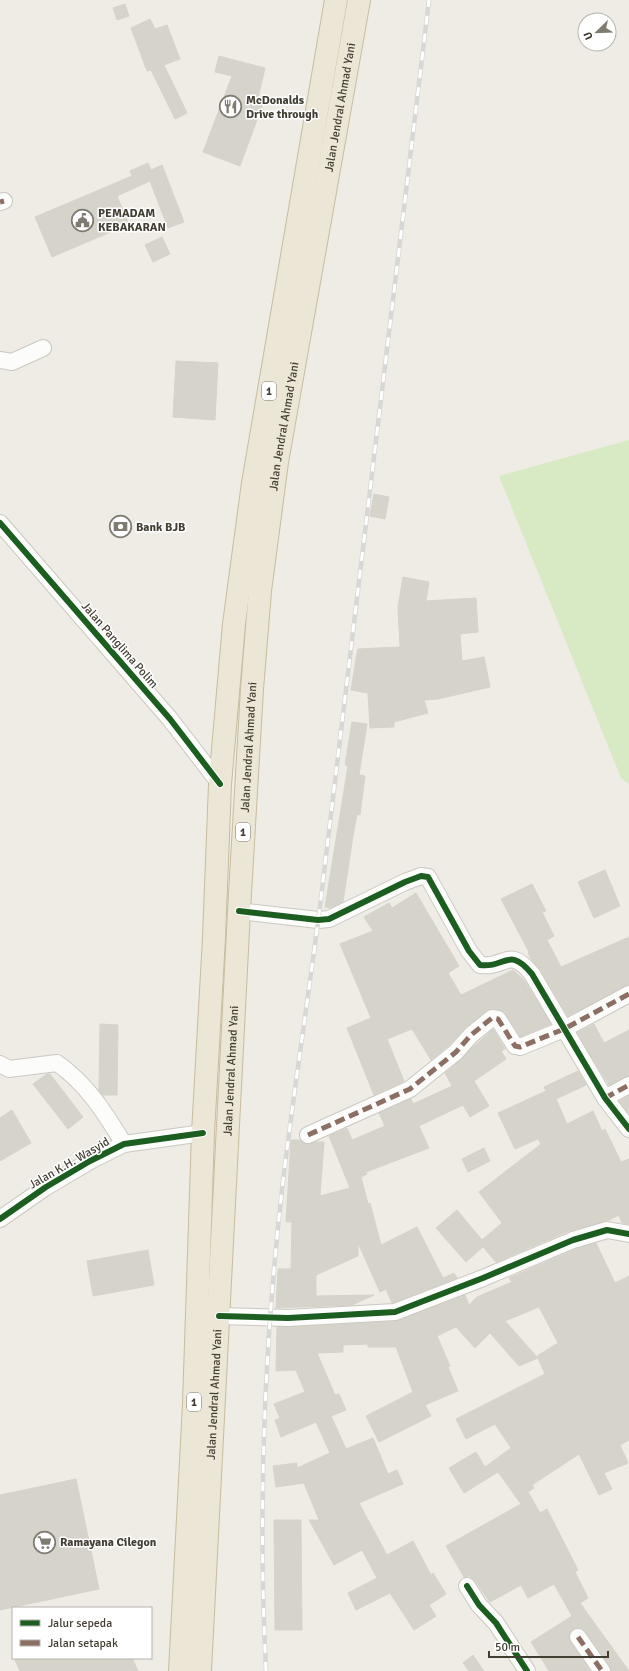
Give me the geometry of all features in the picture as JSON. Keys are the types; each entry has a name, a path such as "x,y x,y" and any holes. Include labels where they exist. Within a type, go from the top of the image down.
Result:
{"highway":[{"name":"Jalan Jendral Ahmad Yani","path":"180,1671 194,1404 203,1133 214,938 220,784 234,624 253,483 336,0"},
{"name":"Jalan Jendral Ahmad Yani","path":"200,1671 239,912 258,614 276,462 359,0"}],"street":[{"path":"0,360 12,362 43,348"},
{"name":"Jalan Panglima Polim","path":"0,523 170,719 220,784"},
{"path":"239,912 318,920 329,919 405,882 425,876 431,881 469,951 480,965 486,966 508,959 516,960 524,964 532,974 605,1098 629,1129"},
{"path":"308,1135 410,1089 456,1052 471,1035 492,1018 498,1019 517,1047 564,1029 629,994"},
{"path":"0,1064 9,1069 57,1063 71,1073 89,1091 124,1144"},
{"path":"605,1098 629,1085"},
{"name":"Jalan K.H. Wasyid","path":"0,1219 46,1187 90,1161 124,1144 203,1133"},
{"path":"219,1316 288,1318 395,1312 483,1278 572,1240 607,1230 629,1234"},
{"path":"468,1586 479,1605 496,1623 527,1671"},
{"path":"578,1637 602,1671"}],"green space":[{"path":"629,440 629,784 621,778 499,476"}],"building":[{"path":"125,4 129,16 117,20 113,8"},
{"path":"150,19 155,29 167,25 180,59 164,65 187,113 175,119 151,70 147,71 131,28"},
{"path":"219,56 265,68 258,98 264,101 240,166 203,152 232,76 215,72"},
{"name":"PEMADAM KEBAKARAN","path":"148,163 151,170 162,165 184,222 168,228 150,181 117,196 129,224 52,257 35,217 132,176 130,171"},
{"path":"162,237 170,254 153,262 145,245"},
{"path":"176,361 218,363 215,420 173,417"},
{"path":"374,494 389,497 385,519 370,516"},
{"path":"403,577 429,582 426,601 476,598 478,632 460,634 462,661 484,657 490,687 438,699 424,700 428,713 394,722 394,727 370,728 368,693 351,690 357,653 358,649 400,647 398,607"},
{"path":"352,722 367,724 359,775 365,776 360,815 357,814 343,902 331,908 325,907 348,766 345,765"},
{"path":"605,870 620,906 594,918 578,882"},
{"path":"532,884 546,911 542,912 554,936 547,940 561,967 629,937 629,985 568,1016 540,969 531,959 528,953 529,952 501,899"},
{"path":"416,893 459,966 448,973 461,995 513,970 524,980 551,1024 520,1037 504,1011 489,1009 465,1028 449,1045 431,1060 412,1029 387,1039 404,1081 374,1095 347,1028 371,1018 340,944 373,931 364,917 389,903 392,908"},
{"path":"100,1024 118,1025 117,1095 103,1095 99,1091"},
{"path":"594,1024 604,1043 629,1030 629,1076 609,1085 577,1033"},
{"path":"493,1029 505,1049 501,1051 506,1059 474,1081 489,1106 470,1117 463,1105 419,1126 429,1148 366,1172 367,1174 361,1177 368,1204 370,1203 381,1245 417,1227 443,1278 454,1273 457,1278 392,1303 386,1289 380,1292 358,1243 358,1256 316,1275 316,1296 374,1295 352,1305 276,1308 278,1269 291,1269 292,1222 286,1222 291,1140 301,1140 307,1144 324,1142 320,1196 350,1188 329,1136 347,1128 352,1140 385,1126 379,1113 411,1099 413,1104 452,1086 445,1073"},
{"path":"578,1071 586,1085 556,1099 567,1124 593,1111 602,1131 605,1129 621,1162 629,1159 629,1224 622,1223 619,1215 607,1221 569,1231 496,1262 483,1247 466,1262 436,1228 457,1210 482,1240 502,1223 479,1192 541,1144 538,1139 515,1149 498,1113 546,1091 544,1087"},
{"path":"47,1074 50,1074 83,1117 68,1129 33,1084"},
{"path":"629,1096 629,1113 619,1101"},
{"path":"12,1110 31,1143 0,1161 0,1118"},
{"path":"484,1148 490,1161 468,1172 462,1159"},
{"path":"596,1243 615,1283 629,1276 629,1440 620,1445 628,1463 604,1473 612,1489 599,1495 579,1454 532,1485 534,1488 528,1492 540,1513 547,1509 578,1570 575,1572 588,1598 580,1603 629,1671 611,1671 610,1666 586,1632 578,1628 572,1630 569,1638 590,1671 549,1671 531,1642 572,1616 554,1584 528,1598 521,1585 490,1602 475,1581 469,1576 464,1577 446,1546 521,1504 498,1472 464,1493 449,1468 476,1452 485,1467 511,1448 495,1424 466,1439 456,1419 545,1374 538,1358 519,1366 490,1333 475,1348 456,1327 437,1336 450,1366 448,1367 458,1391 425,1405 431,1416 379,1442 366,1416 413,1392 396,1347 368,1347 368,1344 343,1345 343,1352 317,1353 335,1395 339,1394 346,1410 331,1416 346,1449 373,1438 388,1474 397,1470 403,1484 359,1503 387,1555 413,1541 431,1575 433,1573 446,1594 429,1605 436,1616 414,1630 390,1593 356,1610 348,1593 377,1578 362,1550 334,1565 309,1520 319,1520 304,1483 276,1487 273,1466 297,1463 297,1468 330,1453 316,1422 281,1437 275,1420 280,1418 274,1404 305,1392 296,1370 276,1371 277,1327 396,1321 465,1295 469,1305 477,1297 512,1282 509,1278 576,1249","holes":["539,1307 558,1343 537,1356 538,1358 505,1321"]},
{"path":"148,1250 154,1285 93,1296 87,1261"},
{"name":"Ramayana Cilegon","path":"76,1479 99,1589 0,1610 0,1495"},
{"path":"274,1520 301,1520 302,1630 275,1630"},
{"path":"473,1655 484,1671 469,1671 463,1663"},
{"path":"14,1659 132,1659 138,1671 20,1671"}],"railway":[{"path":"266,1671 263,1551 264,1430 276,1250 286,1154 320,906 429,0"}],"marked path":[{"path":"0,202 4,201"},
{"path":"308,1135 410,1089 456,1052 471,1035 492,1018 498,1019 515,1046 520,1047 564,1029 629,994"},
{"path":"605,1098 629,1085"},
{"path":"578,1637 602,1671"}],"cycle path":[{"path":"0,523 170,719 220,784"},
{"path":"239,911 318,920 329,919 405,882 421,876 428,877 469,951 480,965 495,964 512,959 524,965 532,974 605,1098 629,1129"},
{"path":"0,1219 46,1187 90,1161 124,1144 203,1133"},
{"path":"219,1316 288,1318 395,1312 483,1278 573,1240 607,1230 629,1234"},
{"path":"467,1586 479,1605 496,1623 527,1671"}],"place":[{"name":"McDonalds Drive through","path":"231,107"},
{"name":"PEMADAM KEBAKARAN","path":"82,220"},
{"name":"Bank BJB","path":"121,527"},
{"name":"Ramayana Cilegon","path":"44,1542"}]}
